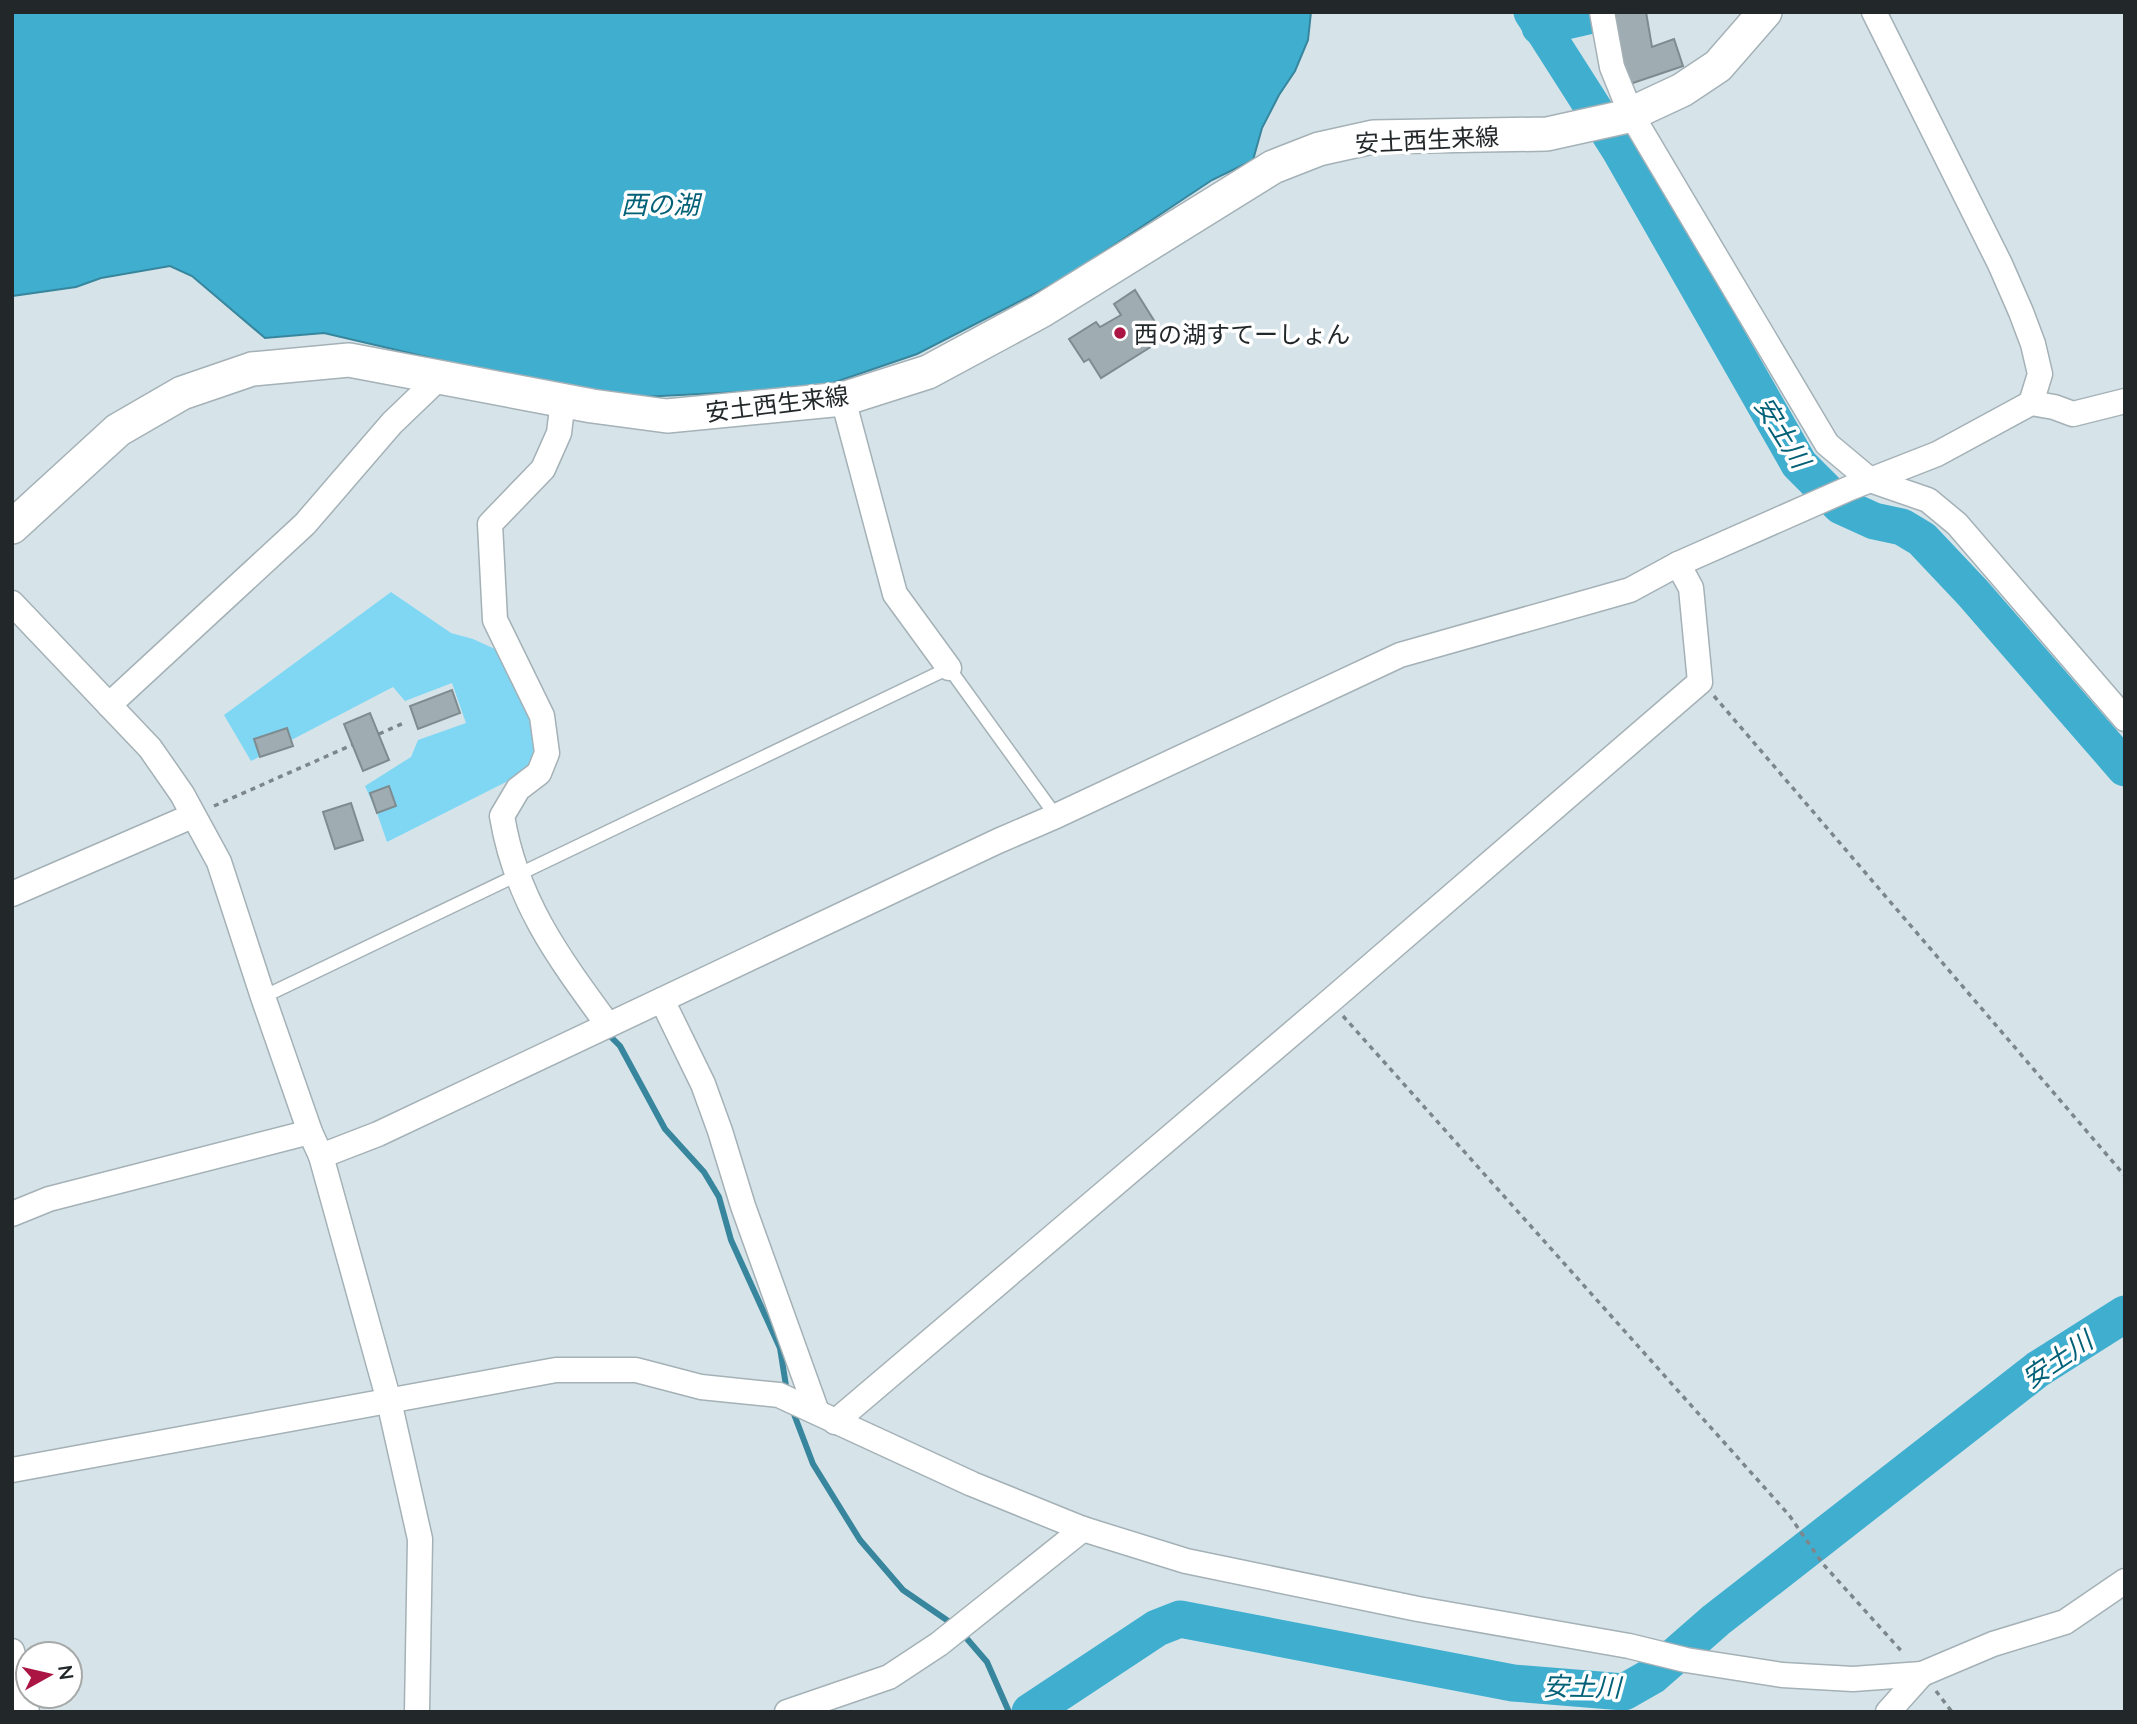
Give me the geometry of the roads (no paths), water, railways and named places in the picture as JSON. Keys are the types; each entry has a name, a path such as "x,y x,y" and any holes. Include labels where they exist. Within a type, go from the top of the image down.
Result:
{"main road":[{"name":"安土西生来線","path":"12,527 118,430 182,393 251,369 349,360 563,400 667,416 843,399 928,372 1041,311 1273,167 1319,149 1373,137 1547,134 1628,115 1682,90 1718,66 1765,12"}],"street":[{"path":"1602,12 1612,67 1628,115 1826,444 1860,484 1928,500 1957,524 2125,719"},
{"path":"1874,12 2000,264 2021,312 2040,374 2031,403"},
{"path":"109,705 305,524 392,423 440,377"},
{"path":"843,399 895,594 949,668"},
{"path":"563,400 559,433 543,469 490,524 495,620 542,716 547,752 539,773 518,789 502,816 507,845 531,911 557,955 608,1026"},
{"path":"321,1156 378,1134 1400,654 1630,590 1678,564 1860,484 1937,454 2031,403 2073,414 2125,401"},
{"path":"818,1414 1329,1002 1700,682 1691,588 1678,564"},
{"path":"12,603 150,748 182,794 219,862 263,997 310,1132 321,1156 389,1401 420,1539 417,1712"},
{"path":"12,894 192,816"},
{"path":"662,1000 703,1084 747,1218 818,1414"},
{"path":"12,1214 49,1199 310,1132"},
{"path":"12,1470 556,1370 636,1370 701,1387 779,1395 972,1484 1083,1529 1186,1561 1418,1609 1629,1646 1686,1660 1783,1675 1841,1678 1922,1674 1993,1644 2065,1622 2125,1581"},
{"path":"787,1712 889,1677 977,1616 1083,1529"},
{"path":"12,1651 27,1712"},
{"path":"1888,1712 1922,1674"}],"lane":[{"path":"263,997 949,668 1056,816"}],"water":[{"name":"西の湖","path":"12,12 1311,12 1308,40 1295,71 1262,128 1253,160 1212,180 1063,279 917,354 818,388 641,397 508,376 324,333 265,338 192,276 170,266 101,278 76,287 12,296"}],"waterway":[{"name":"安土川","path":"1532,12 1620,150 1799,464 1841,506 1874,521 1902,527 1922,539 1973,593 2125,768"},
{"path":"1540,27 1588,16"},
{"path":"606,1032 620,1046 665,1129 704,1172 719,1197 731,1240 780,1348 787,1392"},
{"name":"安土川","path":"1030,1712 1157,1628 1180,1619 1513,1683 1624,1692 1652,1676 1716,1620 2038,1369 2125,1314"},
{"path":"792,1409 813,1464 860,1540 903,1590 954,1625"},
{"path":"962,1633 987,1662 1009,1712"}],"place":[{"name":"西の湖すてーしょん","path":"1120,333"}]}
